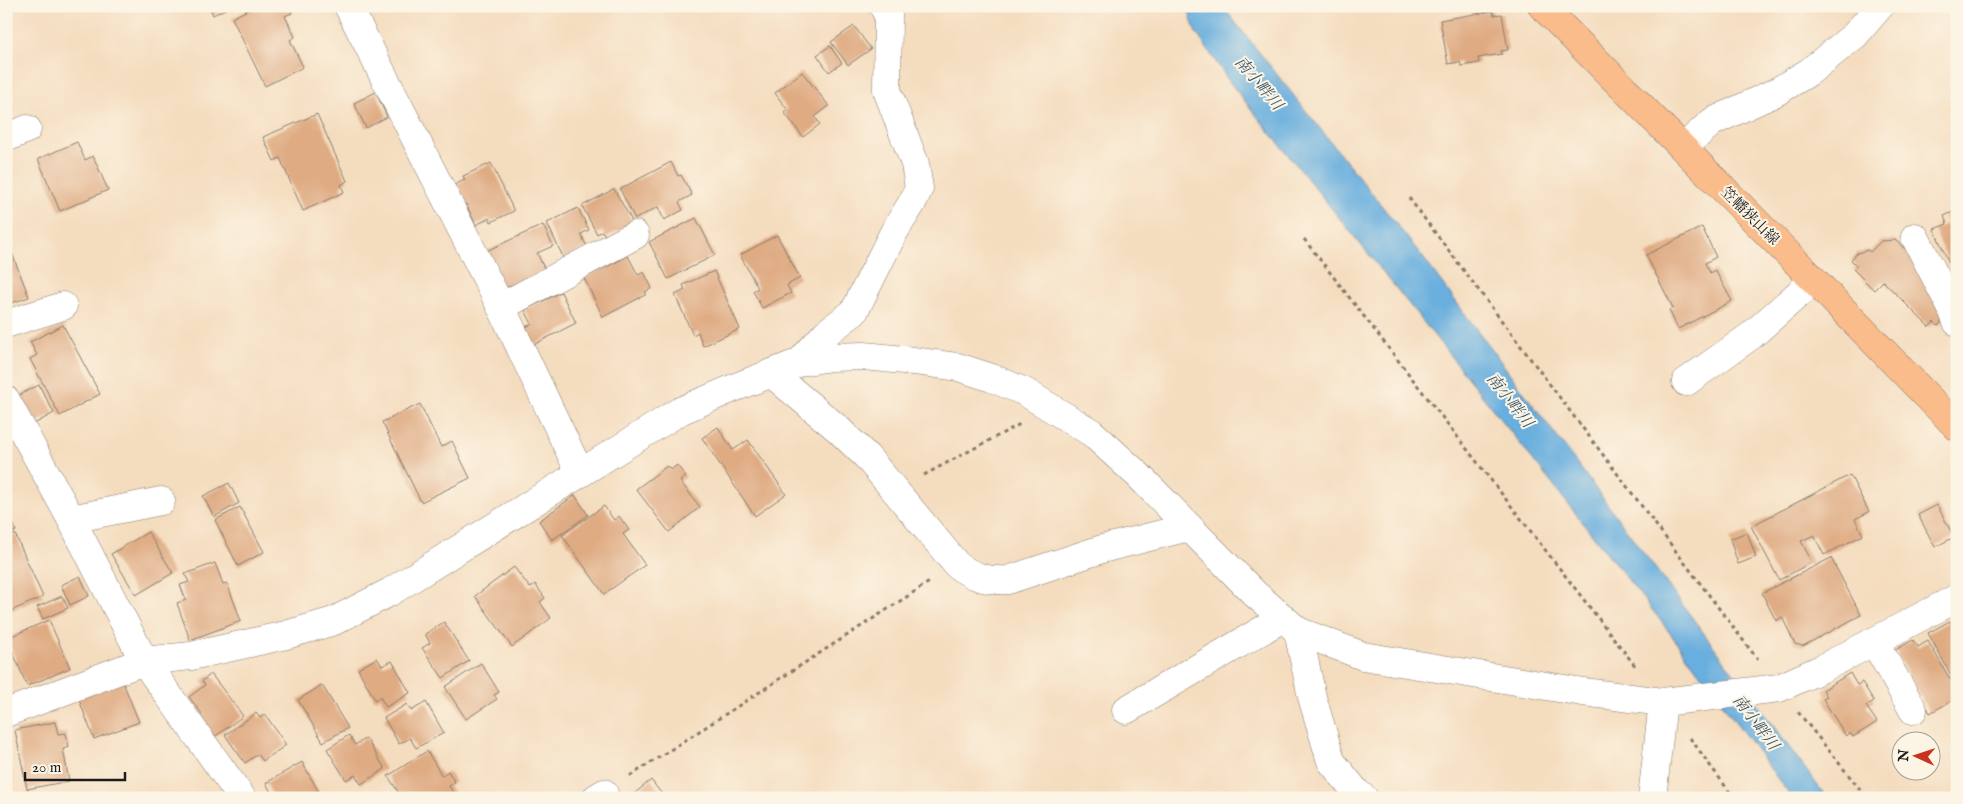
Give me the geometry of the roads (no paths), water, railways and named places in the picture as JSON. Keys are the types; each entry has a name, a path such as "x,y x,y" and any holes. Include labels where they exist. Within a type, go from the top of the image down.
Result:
{"main road":[{"name":"笠幡狭山線","path":"1542,6 1957,427"}],"street":[{"path":"348,6 501,306 580,473"},
{"path":"1682,148 1712,122 1776,92 1816,67 1855,35 1880,6"},
{"path":"800,362 826,333 854,312 894,232 919,188 915,164 887,90 889,9"},
{"path":"501,306 634,235"},
{"path":"1915,237 1957,322"},
{"path":"1686,382 1752,335 1814,280"},
{"path":"6,324 63,306"},
{"path":"6,713 144,661 192,656 286,635 334,620 390,592 680,411 800,362 831,357 864,356 958,368 992,378 1025,392 1092,433 1138,475 1255,594 1290,624 1363,656 1583,692 1664,702 1777,688 1821,669 1957,598"},
{"path":"771,373 838,429 868,457 894,491 957,564 968,573 981,578 993,581 1008,580 1102,549 1188,527"},
{"path":"6,400 144,661 242,798"},
{"path":"71,520 161,501"},
{"path":"1126,710 1290,624"},
{"path":"1290,624 1331,761 1357,796"},
{"path":"1874,641 1912,710"},
{"path":"1648,796 1664,702"}],"water":[{"name":"南小畔川","path":"1187,6 1225,6 1227,12 1421,255 1827,798 1792,798 1661,621 1231,84 1195,31"}]}
